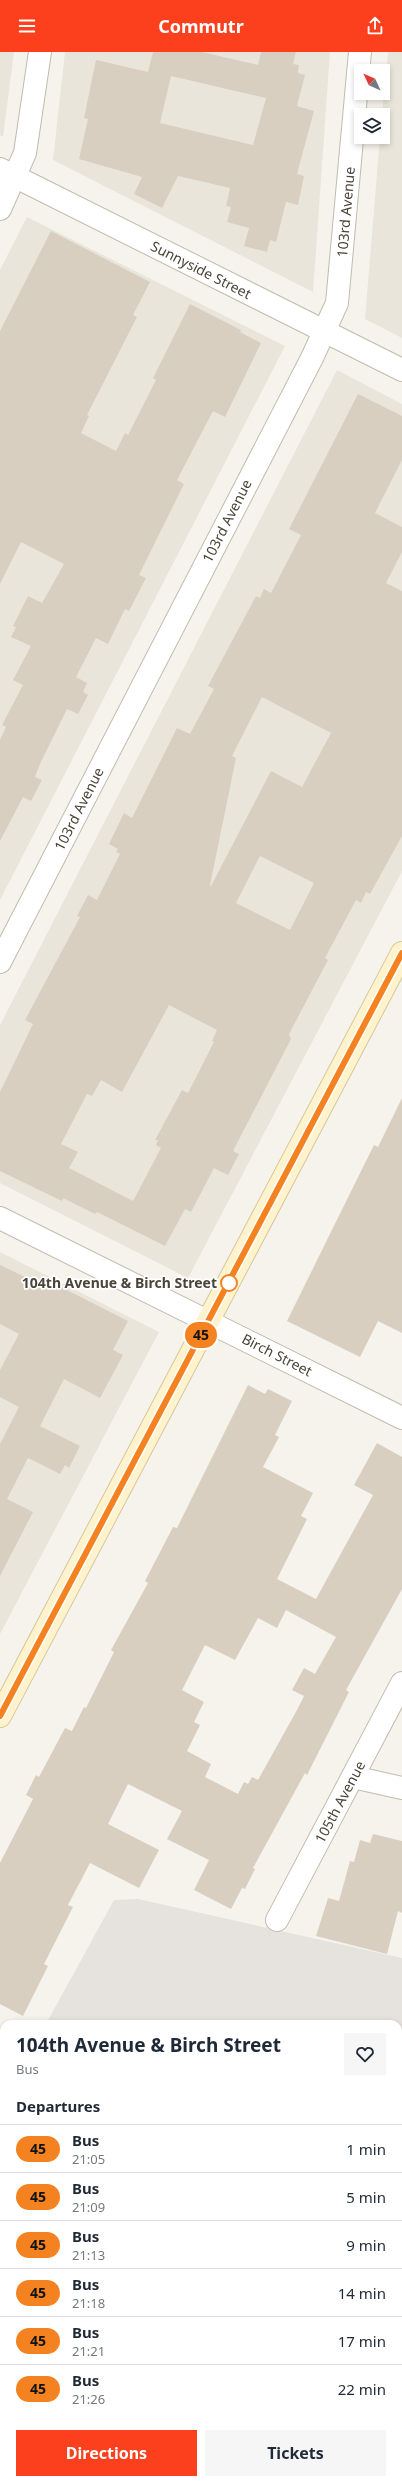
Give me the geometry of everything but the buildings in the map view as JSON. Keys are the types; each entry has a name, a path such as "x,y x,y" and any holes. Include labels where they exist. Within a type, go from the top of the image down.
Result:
{"street":[{"path":"0,209 7,173 25,154 40,52"},
{"name":"103rd Avenue","path":"0,962 324,332 337,303 360,52"},
{"name":"Sunnyside Street","path":"7,173 402,370"},
{"path":"0,1716 402,953"},
{"name":"Birch Street","path":"0,1218 402,1418"},
{"name":"105th Avenue","path":"277,1920 402,1683"},
{"path":"353,1776 402,1788"}],"shaded area":[{"path":"0,52 14,52 3,137 0,135"},
{"path":"65,52 330,52 313,292 53,160"},
{"path":"388,52 402,52 402,338 365,319 379,144 390,144 390,108 383,108 383,100 390,100 390,64 387,64"},
{"path":"27,217 285,346 0,900 0,270"},
{"path":"337,370 402,404 402,871 188,1278 0,1183 0,1025"},
{"path":"0,1252 159,1332 0,1634"},
{"path":"138,1899 402,1958 402,2020 48,2020 114,1900"}],"bus line":[{"name":"45","path":"0,1716 402,953"}],"place":[{"name":"104th Avenue & Birch Street","path":"229,1283"}]}
